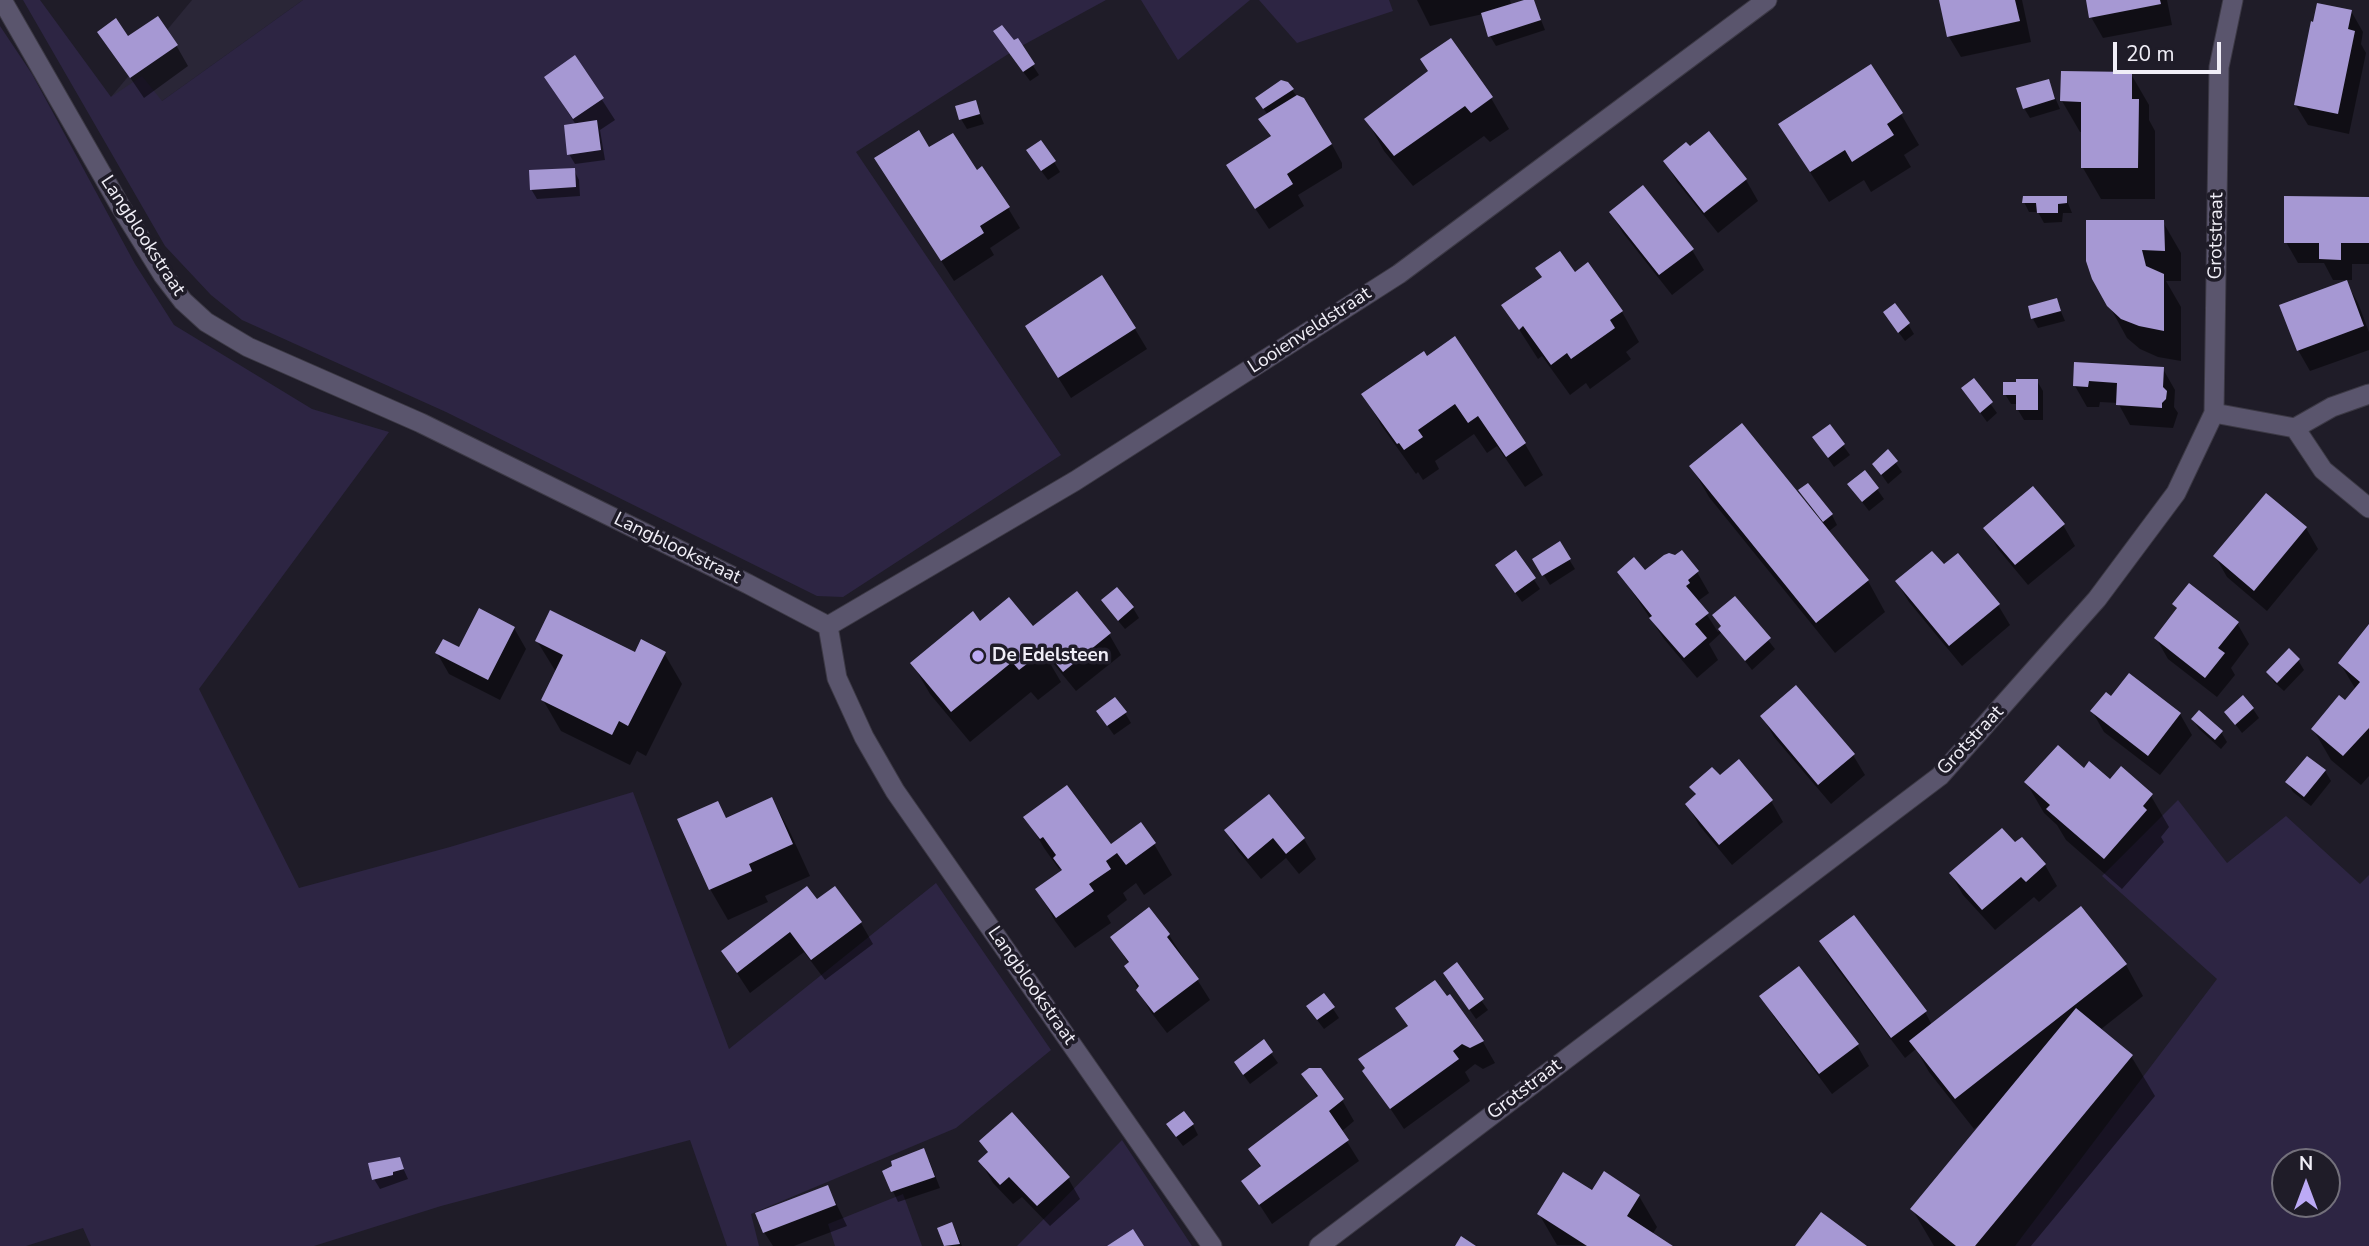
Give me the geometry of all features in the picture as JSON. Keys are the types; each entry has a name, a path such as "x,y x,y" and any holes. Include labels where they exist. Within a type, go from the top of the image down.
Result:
{"street":[{"name":"Langblookstraat","path":"2,0 163,275 183,301 206,322 248,347 421,423 735,577 828,626 837,678 864,737 895,791 1213,1246"},
{"name":"Looienveldstraat","path":"828,626 1075,481 1399,274 1767,0"},
{"name":"Grotstraat","path":"1319,1246 1940,776 2098,599 2176,493 2214,413 2219,67 2233,0"},
{"path":"2214,413 2295,428 2332,407 2369,394"},
{"path":"2295,428 2323,470 2369,508"}],"shaded area":[{"path":"23,0 40,0 111,97 142,76 162,101 303,0 1106,0 1016,49 856,152 1061,455 843,597 817,596 446,412 242,320 211,295 165,246"},
{"path":"192,0 303,0 162,101 111,97"},
{"path":"1141,0 1250,0 1178,60"},
{"path":"1259,0 1389,0 1393,11 1297,43"},
{"path":"0,26 32,74 135,264 174,325 312,409 389,432 199,689 299,888 450,847 633,792 729,1049 936,883 1051,1050 956,1128 751,1214 759,1246 727,1246 690,1140 441,1206 314,1246 91,1246 83,1228 26,1246 0,1246"},
{"path":"2178,800 2227,863 2286,816 2360,884 2369,875 2369,1246 2015,1246 2217,979 2102,876"},
{"path":"1122,1140 1192,1246 1017,1246"},
{"path":"903,1194 922,1246 835,1246 828,1224"}],"building":[{"path":"1524,0 1534,0 1541,20 1488,37 1481,13"},
{"path":"1939,0 2015,0 2020,21 1947,37"},
{"path":"2086,0 2160,0 2161,4 2089,18"},
{"path":"2317,3 2352,10 2348,29 2355,31 2338,114 2294,105"},
{"path":"158,16 178,45 130,78 97,32 116,18 128,36"},
{"path":"1002,25 1014,40 1018,38 1035,64 1023,72 993,31"},
{"path":"1451,38 1493,97 1471,113 1465,106 1394,156 1364,119 1428,71 1420,59"},
{"path":"575,55 604,98 573,119 544,77"},
{"path":"1871,64 1903,113 1887,124 1894,135 1852,162 1845,150 1810,172 1778,124"},
{"path":"2061,71 2132,72 2132,99 2139,99 2138,168 2081,168 2081,102 2060,101"},
{"path":"2049,79 2055,99 2023,109 2016,88"},
{"path":"1281,80 1288,82 1294,89 1263,109 1255,98"},
{"path":"1297,95 1304,98 1332,144 1287,174 1293,184 1255,209 1226,165 1271,136 1258,119"},
{"path":"976,100 980,114 959,120 955,106"},
{"path":"597,120 601,150 567,155 564,125"},
{"path":"919,130 929,147 953,133 977,170 982,166 1010,207 980,226 984,233 941,261 874,158"},
{"path":"1709,131 1747,179 1704,213 1663,161 1686,142 1690,146"},
{"path":"1041,140 1056,161 1041,171 1026,150"},
{"path":"575,168 576,187 530,190 529,170"},
{"path":"1643,185 1694,249 1659,275 1609,212"},
{"path":"2023,196 2067,196 2067,203 2058,204 2058,213 2037,213 2036,203 2022,203"},
{"path":"2284,196 2369,197 2369,243 2341,243 2341,260 2319,259 2319,243 2284,243"},
{"path":"2086,220 2164,220 2165,251 2142,250 2146,266 2164,274 2164,331 2121,319 2107,306 2092,279 2086,261"},
{"path":"1560,251 1575,272 1588,262 1623,311 1610,320 1615,328 1571,359 1567,353 1551,365 1523,326 1519,330 1501,305 1542,277 1535,268"},
{"path":"1102,275 1136,328 1058,378 1025,326"},
{"path":"2347,280 2364,326 2297,351 2279,305"},
{"path":"2057,298 2061,311 2031,319 2028,306"},
{"path":"1895,303 1910,323 1898,333 1883,312"},
{"path":"1455,336 1526,443 1506,457 1478,416 1468,423 1455,404 1418,430 1423,437 1404,450 1361,394 1424,351 1427,356"},
{"path":"2074,362 2164,367 2163,387 2167,391 2162,408 2116,405 2117,383 2089,381 2088,387 2073,386"},
{"path":"1974,378 1993,402 1980,413 1961,388"},
{"path":"2016,379 2038,379 2038,410 2016,410 2016,395 2003,395 2003,382 2016,382"},
{"path":"1742,423 1869,580 1816,623 1689,466"},
{"path":"1830,424 1845,444 1828,458 1812,437"},
{"path":"1888,449 1898,461 1881,475 1872,464"},
{"path":"1865,470 1879,488 1862,502 1847,484"},
{"path":"1808,483 1833,514 1823,522 1798,490"},
{"path":"2033,486 2065,524 2015,565 1983,528"},
{"path":"2266,493 2307,527 2254,591 2213,556"},
{"path":"1560,541 1571,559 1542,576 1532,559"},
{"path":"1516,550 1536,578 1515,593 1495,565"},
{"path":"1682,550 1699,571 1688,580 1690,583 1686,586 1709,613 1695,624 1707,638 1684,658 1649,618 1652,616 1617,572 1634,557 1645,570 1664,555 1675,555"},
{"path":"1932,551 1944,564 1958,553 2000,604 1949,646 1895,581"},
{"path":"2189,583 2239,622 2218,648 2225,653 2205,678 2154,638 2177,608 2172,604"},
{"path":"1117,587 1134,607 1118,621 1101,600"},
{"name":"De Edelsteen","path":"1077,591 1111,633 1063,672 1045,650 1019,670 1012,662 951,712 910,663 973,611 980,621 1009,597 1033,626"},
{"path":"1735,596 1771,638 1745,661 1718,629 1721,626 1712,615"},
{"path":"479,608 515,627 488,680 435,653 443,639 459,647"},
{"path":"550,610 635,652 641,639 666,652 628,726 619,721 612,735 541,700 563,655 535,641"},
{"path":"2369,624 2369,728 2343,756 2311,729 2339,695 2345,700 2360,682 2338,663"},
{"path":"2289,648 2300,659 2277,683 2266,672"},
{"path":"2129,673 2181,713 2148,756 2090,711 2106,692 2111,696"},
{"path":"1796,685 1855,754 1818,785 1760,716"},
{"path":"2243,695 2254,708 2235,725 2224,712"},
{"path":"1115,697 1127,712 1107,726 1096,711"},
{"path":"2199,710 2223,731 2215,740 2191,719"},
{"path":"2058,745 2084,768 2089,761 2110,779 2121,766 2153,794 2143,806 2147,810 2104,859 2046,809 2050,805 2024,782"},
{"path":"2307,756 2326,770 2304,797 2285,782"},
{"path":"1739,759 1773,800 1719,845 1685,804 1696,794 1689,787 1712,767 1720,775"},
{"path":"1067,785 1111,844 1141,822 1156,843 1126,865 1117,853 1106,861 1111,869 1089,884 1094,891 1056,918 1035,889 1062,870 1053,858 1056,855 1043,837 1040,839 1023,817"},
{"path":"1269,794 1305,838 1286,854 1273,838 1248,859 1224,830"},
{"path":"772,797 793,844 749,864 752,871 709,890 677,819 718,801 726,818"},
{"path":"2002,828 2015,842 2022,837 2046,864 2026,882 2021,877 1982,910 1949,873"},
{"path":"807,886 817,899 835,886 862,922 811,960 790,932 737,973 721,951"},
{"path":"2081,906 2127,964 1955,1099 1909,1041"},
{"path":"1149,907 1170,934 1167,937 1199,979 1154,1013 1136,990 1139,986 1124,966 1129,962 1110,937"},
{"path":"1854,915 1927,1011 1891,1038 1819,941"},
{"path":"1457,962 1484,999 1469,1010 1443,973"},
{"path":"1799,966 1859,1044 1819,1074 1759,996"},
{"path":"1435,980 1447,996 1450,994 1484,1041 1470,1048 1462,1044 1453,1051 1459,1059 1390,1109 1362,1071 1365,1068 1358,1059 1408,1026 1395,1008"},
{"path":"1324,993 1335,1007 1317,1020 1306,1006"},
{"path":"2076,1008 2133,1055 1975,1246 1956,1246 1910,1209"},
{"path":"1264,1039 1273,1052 1243,1075 1234,1062"},
{"path":"1309,1068 1321,1068 1344,1099 1329,1111 1349,1140 1259,1205 1241,1181 1261,1166 1248,1149 1318,1096 1301,1074"},
{"path":"1184,1111 1194,1124 1176,1137 1166,1124"},
{"path":"1012,1112 1070,1177 1037,1206 1009,1177 1000,1185 978,1161 988,1152 979,1141"},
{"path":"924,1148 935,1177 891,1192 882,1171 892,1166 891,1161"},
{"path":"400,1157 404,1169 372,1180 368,1163"},
{"path":"1604,1171 1640,1195 1627,1216 1673,1246 1587,1246 1537,1214 1563,1172 1592,1190"},
{"path":"828,1185 836,1205 763,1233 755,1213"},
{"path":"1821,1212 1867,1246 1795,1246"},
{"path":"952,1222 960,1244 944,1246 937,1228"},
{"path":"1133,1229 1144,1246 1107,1246"},
{"path":"1461,1236 1476,1246 1455,1246"}],"place":[{"name":"De Edelsteen","path":"978,656"}]}
